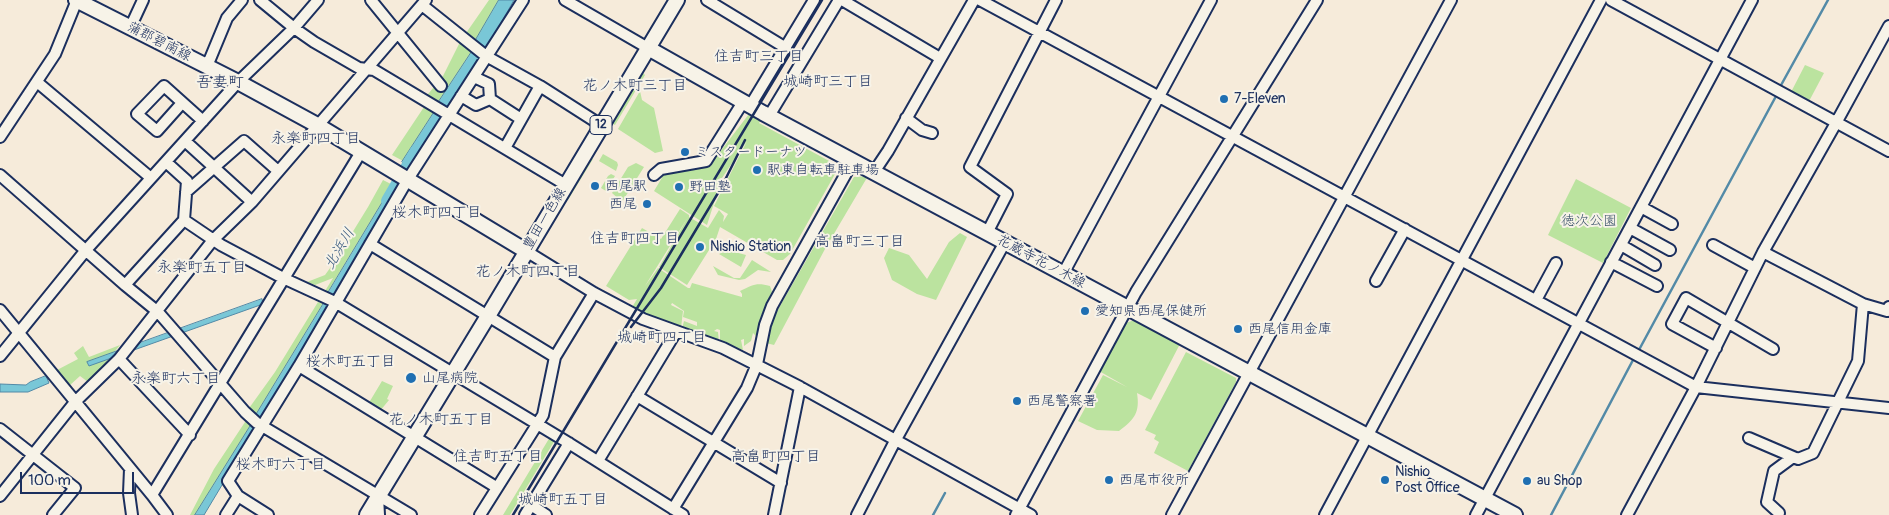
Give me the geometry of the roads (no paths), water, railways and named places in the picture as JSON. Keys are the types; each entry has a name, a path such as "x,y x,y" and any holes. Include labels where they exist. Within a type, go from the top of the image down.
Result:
{"main road":[{"name":"蒲郡碧南線","path":"77,0 238,82 317,125 526,251"},
{"name":"豊田一色線","path":"367,515 677,0"},
{"name":"花蔵寺花ノ木線","path":"648,48 769,116 1515,515"}],"street":[{"path":"0,137 59,45 77,0"},
{"path":"130,28 143,0"},
{"path":"206,66 227,18 242,0"},
{"path":"260,0 294,28 359,68 374,70 566,185"},
{"path":"0,356 86,250 238,82 294,28 318,0"},
{"path":"371,0 441,86"},
{"path":"268,515 238,496 228,481 260,424 299,366 331,300 370,244 402,176 450,115 523,0"},
{"path":"564,0 648,48"},
{"path":"707,0 786,48"},
{"path":"654,175 661,169 706,161 786,48 814,0"},
{"path":"769,116 841,0 940,58"},
{"path":"874,172 888,151 974,0"},
{"path":"980,0 1579,322 1696,387 1889,408"},
{"path":"987,233 1007,194 970,167 1056,0"},
{"path":"1063,274 1211,0"},
{"path":"1018,512 1127,308 1317,0"},
{"path":"1172,515 1451,0"},
{"path":"1325,515 1601,0"},
{"path":"1611,0 1889,151"},
{"path":"1476,515 1752,0"},
{"path":"0,496 75,402 119,358 158,312 213,240 252,202 424,2 486,56 540,86 601,125"},
{"path":"1627,515 1696,387 1763,252 1889,26"},
{"path":"474,76 488,84 490,99 521,119"},
{"path":"37,82 151,178"},
{"path":"182,103 157,131 138,114 164,86 203,121"},
{"path":"505,148 540,86"},
{"path":"461,96 476,105 490,99"},
{"path":"906,118 922,130 932,133"},
{"path":"185,141 252,202"},
{"path":"186,192 244,141 278,171"},
{"path":"152,495 361,152"},
{"path":"673,509 747,388 757,364 765,325 772,306 853,161"},
{"path":"125,285 184,220 187,181 166,162"},
{"path":"0,175 158,312 245,412 260,424 411,515"},
{"path":"1641,207 1672,224"},
{"path":"184,220 213,240 283,278 331,300 453,372 683,515"},
{"path":"1630,228 1670,250"},
{"path":"1376,281 1405,230"},
{"path":"857,515 895,440 1005,242"},
{"path":"370,244 555,357"},
{"path":"1620,245 1655,265"},
{"path":"1713,246 1755,268"},
{"path":"526,251 594,293 643,319 723,348 757,364 895,440 1018,512 1030,515"},
{"path":"1763,252 1863,304 1887,312 1889,308"},
{"path":"1611,262 1657,286"},
{"path":"1536,300 1556,263"},
{"path":"480,515 543,415 555,357 594,293"},
{"path":"1716,348 1672,324 1686,298 1729,321 1773,349"},
{"path":"1749,438 1798,459 1813,452 1858,361 1863,304"},
{"path":"0,310 152,495 166,515"},
{"path":"598,461 676,332"},
{"path":"119,358 190,435"},
{"path":"299,366 416,436 496,487"},
{"path":"774,515 800,387"},
{"path":"637,396 781,483"},
{"path":"0,429 75,488 53,515"},
{"path":"525,515 569,443"},
{"path":"1781,514 1767,502 1774,471 1793,457"},
{"path":"130,469 129,493 132,515"},
{"path":"226,515 238,496"},
{"path":"378,496 379,515"},
{"path":"531,506 546,515"}],"water":[{"path":"499,0 514,0 485,51 474,43"},
{"path":"473,50 480,56 447,111 436,106"},
{"path":"435,111 444,117 412,169 402,162"},
{"name":"北浜川","path":"393,185 400,189 335,297 328,293"},
{"path":"262,299 263,304 89,366 87,362"},
{"name":"北浜川","path":"324,303 329,306 260,419 256,415"},
{"path":"46,376 49,383 28,392 0,392 0,384 26,385"},
{"path":"251,425 255,430 204,515 195,515"}],"waterway":[{"path":"1780,87 1828,0"},
{"path":"1640,348 1775,98"},
{"name":"北浜川","path":"388,201 417,151"},
{"path":"1551,515 1633,360"},
{"path":"933,515 945,493"}],"railway":[{"path":"513,515 822,0"},
{"path":"631,327 661,288 721,188 745,140"}],"place":[{"name":"7-Eleven","path":"1224,99"},
{"name":"ミスタードーナツ","path":"685,152"},
{"name":"駅東自転車駐車場","path":"757,170"},
{"name":"西尾駅","path":"595,186"},
{"name":"野田塾","path":"679,187"},
{"name":"西尾","path":"647,204"},
{"name":"Nishio Station","path":"700,247"},
{"name":"愛知県西尾保健所","path":"1085,311"},
{"name":"西尾信用金庫","path":"1238,329"},
{"name":"山尾病院","path":"411,378"},
{"name":"西尾警察署","path":"1017,401"},
{"name":"西尾市役所","path":"1109,480"},
{"name":"Nishio Post Office","path":"1385,480"},
{"name":"au Shop","path":"1527,481"}],"district":[{"name":"住吉町三丁目","path":"759,57"},
{"name":"城崎町三丁目","path":"828,82"},
{"name":"吾妻町","path":"220,83"},
{"name":"花ノ木町三丁目","path":"635,86"},
{"name":"永楽町四丁目","path":"316,139"},
{"name":"桜木町四丁目","path":"437,213"},
{"name":"住吉町四丁目","path":"635,239"},
{"name":"高畠町三丁目","path":"860,242"},
{"name":"永楽町五丁目","path":"202,268"},
{"name":"花ノ木町四丁目","path":"528,272"},
{"name":"城崎町四丁目","path":"662,338"},
{"name":"桜木町五丁目","path":"351,362"},
{"name":"永楽町六丁目","path":"176,379"},
{"name":"花ノ木町五丁目","path":"441,420"},
{"name":"住吉町五丁目","path":"498,457"},
{"name":"高畠町四丁目","path":"776,457"},
{"name":"桜木町六丁目","path":"281,465"},
{"name":"城崎町五丁目","path":"563,500"}],"park label":[{"name":"徳次公園","path":"1589,221"}]}
